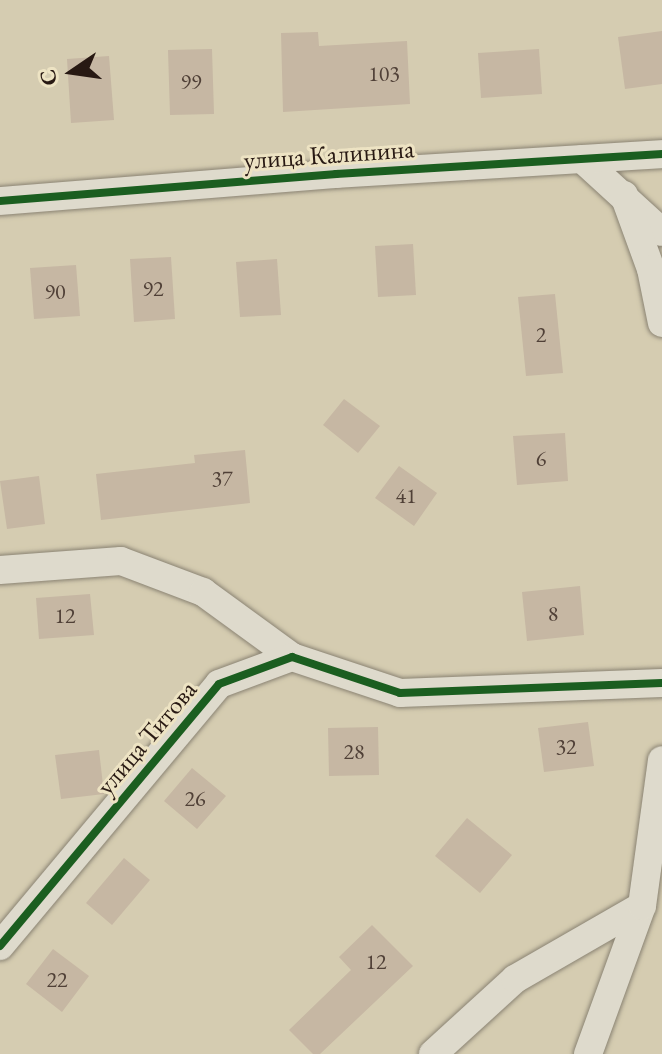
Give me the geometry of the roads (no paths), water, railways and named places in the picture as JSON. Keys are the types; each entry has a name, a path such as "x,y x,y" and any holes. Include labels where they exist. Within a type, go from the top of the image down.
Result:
{"street":[{"name":"улица Калинина","path":"0,201 662,154"},
{"path":"582,159 662,232"},
{"path":"624,195 651,269 662,323"},
{"path":"0,570 121,561 203,592 292,657 400,693 662,683"},
{"name":"улица Титова","path":"0,946 219,684 292,657"},
{"path":"588,1054 652,911 662,760"},
{"path":"433,1054 515,979 652,911"}]}
